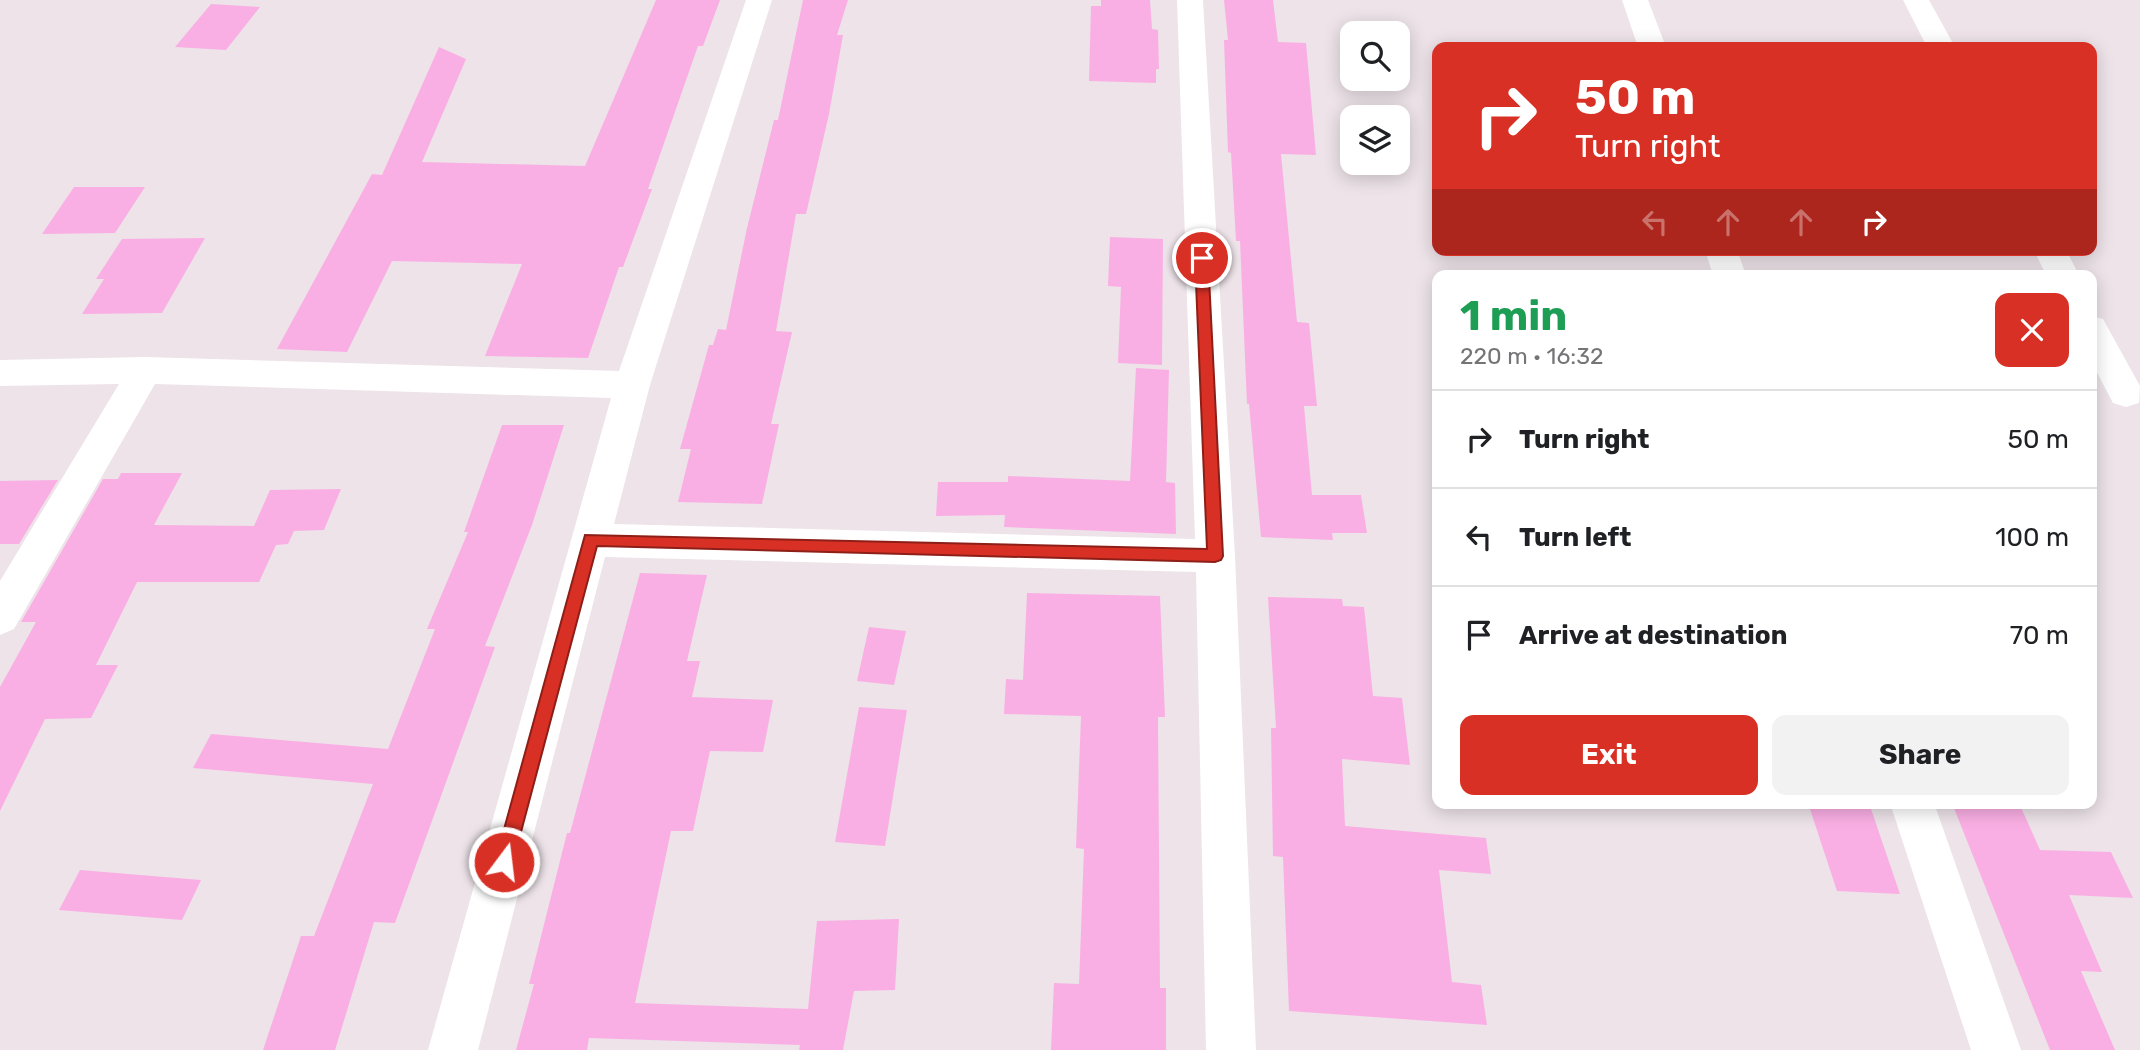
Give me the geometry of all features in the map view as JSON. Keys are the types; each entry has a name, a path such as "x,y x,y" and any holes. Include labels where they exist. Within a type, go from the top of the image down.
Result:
{"street":[{"path":"453,1050 632,385 759,0"},
{"path":"1190,0 1215,556 1231,1050"},
{"path":"1636,0 1650,42"},
{"path":"1916,0 1938,42"},
{"path":"2097,337 2133,393"},
{"path":"0,373 145,370 632,385"},
{"path":"0,617 145,370"},
{"path":"2097,392 2133,393"},
{"path":"590,540 1215,556"},
{"path":"1914,809 1996,1050"}],"building":[{"path":"656,0 720,0 703,46 698,46 648,189 652,189 623,267 619,267 588,358 485,356 522,264 392,261 347,352 277,349 372,174 382,175 439,47 466,59 422,162 585,166"},
{"path":"803,0 848,0 837,35 843,35 829,114 806,214 796,214 776,331 792,332 771,424 779,424 762,504 678,502 691,449 680,449 709,345 713,345 718,329 726,330 747,228 774,120 778,120"},
{"path":"1101,0 1150,0 1152,29 1158,30 1159,69 1156,69 1156,83 1089,81 1091,6 1101,6"},
{"path":"1224,0 1273,0 1278,42 1306,43 1316,155 1281,154 1297,322 1309,323 1317,406 1304,406 1312,495 1361,495 1367,533 1332,533 1333,540 1261,537 1247,404 1240,241 1236,241 1231,153 1228,152 1224,40 1228,40"},
{"path":"211,4 260,7 226,50 175,47"},
{"path":"74,187 145,187 115,233 42,234"},
{"path":"1110,237 1163,239 1162,365 1118,363 1121,287 1108,286"},
{"path":"205,238 162,313 82,314 104,279 96,279 122,239"},
{"path":"1136,368 1169,370 1166,482 1175,483 1176,534 1004,527 1005,515 936,516 938,482 1008,482 1008,476 1130,481"},
{"path":"502,425 564,425 532,525 485,646 495,647 395,923 374,922 335,1050 263,1050 301,936 314,936 373,784 193,768 211,734 388,749 435,629 427,629 468,532 464,532"},
{"path":"121,473 182,473 154,525 254,526 270,490 341,489 324,530 294,531 288,544 276,545 259,582 137,582 96,665 118,665 91,718 45,719 0,811 0,687 36,622 21,622 103,479 118,479"},
{"path":"58,480 19,544 0,544 0,481"},
{"path":"640,573 707,575 687,661 700,661 692,697 773,700 763,752 710,751 693,831 671,831 635,1003 808,1009 817,921 899,919 895,990 854,991 843,1050 799,1050 800,1045 589,1038 587,1050 516,1050 534,984 529,984 567,833 570,833"},
{"path":"1027,593 1160,596 1165,717 1158,717 1160,988 1166,988 1166,1050 1051,1050 1054,983 1079,984 1084,849 1076,848 1081,716 1004,714 1006,679 1023,680"},
{"path":"1268,597 1342,599 1343,606 1364,607 1373,696 1402,698 1410,765 1342,759 1345,826 1486,838 1491,874 1439,870 1452,982 1481,985 1487,1025 1289,1011 1283,857 1273,856 1271,728 1276,728"},
{"path":"869,627 906,631 894,685 857,681"},
{"path":"859,707 907,710 885,846 835,842"},
{"path":"1810,809 1871,809 1900,894 1837,891"},
{"path":"1954,809 2022,809 2040,850 2111,852 2133,898 2069,895 2102,972 2081,971 2115,1050 2050,1050"},
{"path":"80,870 201,880 182,920 59,910"}],"route":[{"path":"504,862 590,540 1215,556 1202,258"}]}
